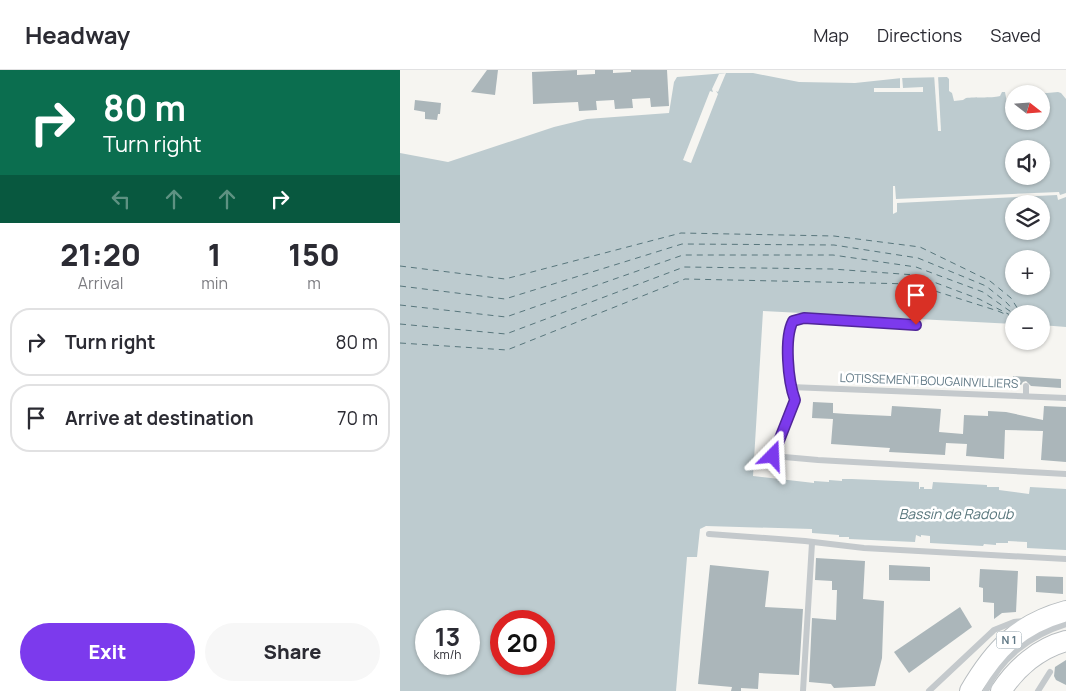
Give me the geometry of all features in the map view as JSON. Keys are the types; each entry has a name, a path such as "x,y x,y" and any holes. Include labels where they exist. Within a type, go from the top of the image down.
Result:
{"main road":[{"name":"N 1","path":"970,691 984,666 1004,643 1027,627 1066,611"},
{"name":"N 1","path":"1001,691 1020,667 1030,658 1066,641"}],"lane":[{"path":"916,325 804,318 793,321 788,336 790,387 795,400 773,456 838,462 1066,474"},
{"path":"1026,386 1026,396"},
{"name":"LOTISSEMENT BOUGAINVILLIERS","path":"790,387 1066,398"},
{"path":"709,534 864,548 1066,559"},
{"path":"803,691 812,543"},
{"path":"929,691 994,630 1014,622 1046,618"},
{"path":"986,691 990,682 1016,650 1046,630 1066,624"},
{"path":"1038,691 1050,672"}],"water":[{"name":"Bassin de Radoub","path":"726,73 753,73 799,82 855,83 902,78 947,77 949,79 949,91 952,93 954,101 966,98 998,97 1002,92 1005,92 1005,130 1050,130 1050,93 1061,93 1066,99 1066,327 1050,326 1050,305 1005,305 1005,324 763,311 753,476 814,483 814,481 842,481 842,479 919,482 919,489 924,487 924,489 932,489 933,482 987,485 987,487 999,487 999,490 1029,494 1030,487 1066,489 1066,550 1027,548 1027,542 1008,541 1008,543 984,544 983,546 930,543 930,536 921,535 921,537 916,535 915,542 849,539 849,537 839,537 839,535 812,533 812,529 706,526 700,529 697,557 687,557 676,691 400,691 400,153 448,162 554,127 587,119 669,113 674,82 677,77"}],"pier":[{"path":"726,73 718,92 716,91 718,94 691,163 683,160 710,91 713,92 712,89 719,74"},
{"path":"934,74 938,75 941,131 938,131"},
{"path":"900,76 902,76 903,88 923,87 923,92 874,92 874,88 900,88"},
{"path":"893,186 895,186 896,199 1059,192 1060,195 1066,193 1066,197 1058,200 1057,195 1005,195 1005,198 897,203 897,212 893,214"}],"building":[{"path":"487,70 498,70 495,95 471,92"},
{"path":"577,70 577,75 595,74 595,70 613,70 613,73 631,72 631,70 667,70 669,106 651,107 650,98 632,99 633,108 615,109 614,100 596,101 597,110 579,111 578,102 533,104 532,72"},
{"path":"415,100 441,103 440,114 438,114 437,120 425,119 425,112 414,110"},
{"path":"898,373 921,374 921,384 898,383"},
{"path":"1013,376 1061,379 1061,388 1031,386 1026,381 1021,385 1012,385"},
{"path":"813,402 833,403 833,413 847,414 891,416 892,406 941,409 939,432 963,434 964,415 988,416 988,411 1006,412 1043,420 1044,406 1066,407 1066,462 1041,460 1043,431 1005,430 1004,459 966,456 967,444 946,443 945,455 889,452 890,448 831,444 833,419 812,418"},
{"path":"816,558 865,561 863,599 884,601 882,658 875,686 834,688 831,684 809,682 812,618 836,620 837,590 832,590 832,581 815,580"},
{"path":"710,565 769,571 765,607 803,609 799,675 759,673 758,689 741,688 741,691 731,691 732,687 698,684"},
{"path":"889,565 930,567 930,581 889,580"},
{"path":"980,569 1018,571 1016,612 1002,613 994,619 994,603 983,602 983,588 979,587"},
{"path":"1036,576 1063,577 1063,594 1036,592"},
{"path":"960,607 972,627 909,673 894,652"},
{"path":"1066,660 1066,685 1056,680 1054,676 1055,667"}],"ferry route":[{"path":"400,266 505,279 681,233 834,236 920,247 990,281 1011,298 1015,305"},
{"path":"400,286 505,299 682,244 834,245 918,258 986,286 1009,305"},
{"path":"400,305 506,317 683,255 833,255 916,267 983,292 1005,308"},
{"path":"400,324 506,334 684,267 832,269 915,275 979,299 1005,312"},
{"path":"400,343 507,350 685,279 913,284 1005,314"}],"route":[{"path":"773,456 795,400 790,387 788,336 793,321 804,318 916,325"}]}
